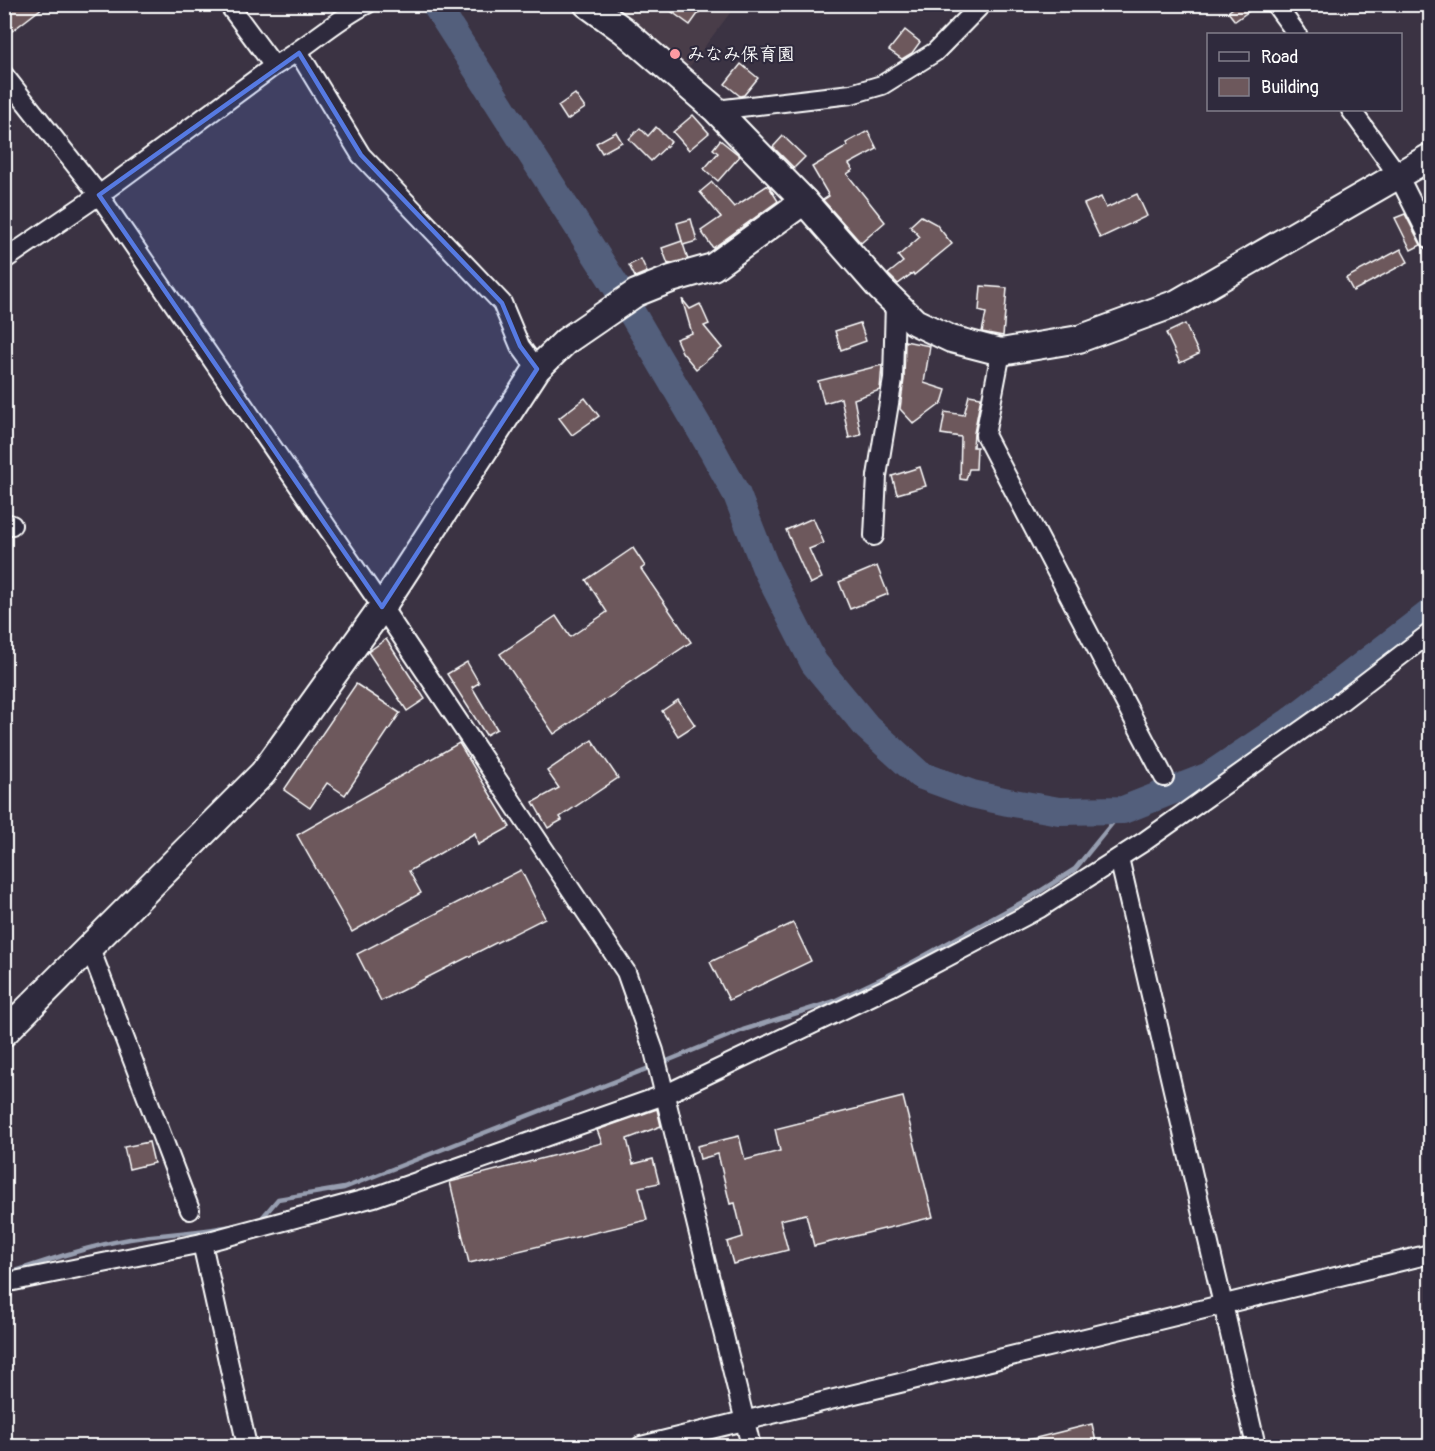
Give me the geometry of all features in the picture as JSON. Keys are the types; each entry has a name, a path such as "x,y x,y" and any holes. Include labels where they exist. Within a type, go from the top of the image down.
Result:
{"street":[{"path":"228,4 274,66"},
{"path":"4,260 99,195 274,66 299,53 346,15 367,4"},
{"path":"587,4 623,30 716,110 804,201 915,322 951,339 1001,352 1079,339 1178,303 1431,157"},
{"path":"716,110 851,94 882,85 935,52 982,4"},
{"path":"1275,4 1296,33"},
{"path":"299,53 361,155 502,303 520,346 537,369"},
{"path":"4,75 99,195 382,607 626,972 654,1051 751,1446"},
{"path":"1352,111 1398,175 1431,239"},
{"path":"4,1033 263,773 382,607 537,369 566,340 636,293 670,279 713,267 804,201"},
{"path":"874,536 877,476 893,379 895,302"},
{"path":"1001,352 986,435 1164,777"},
{"path":"4,1283 202,1243 374,1197 663,1092 890,987 1040,908 1119,858 1327,712 1431,633"},
{"path":"1119,858 1256,1446"},
{"path":"90,948 190,1210"},
{"path":"202,1243 247,1446"},
{"path":"641,1446 1431,1254"}],"highlighted area":[{"path":"299,53 361,155 502,303 520,346 537,369 382,607 99,195"}],"shaded area":[{"name":"みなみ保育園","path":"587,5 736,5 680,79"}],"building":[{"path":"4,4 47,4 12,31 4,21"},
{"path":"661,4 705,4 690,25"},
{"path":"1238,4 1259,4 1235,21 1228,12"},
{"path":"905,30 920,42 912,53 902,59 889,50"},
{"path":"741,64 758,78 744,95 740,96 725,84"},
{"path":"575,94 585,108 567,120 558,106"},
{"path":"693,115 709,133 689,150 673,132"},
{"path":"656,127 671,142 651,161 629,139 640,128 648,136"},
{"path":"868,131 877,149 849,164 853,170 847,174 885,222 861,243 823,200 829,196 812,167 848,146 846,143"},
{"path":"616,132 622,142 602,153 596,143"},
{"path":"783,136 805,157 794,168 773,147"},
{"path":"720,140 740,156 718,181 704,169 718,153 713,149"},
{"path":"712,182 734,207 768,185 778,201 713,248 701,231 721,217 700,192"},
{"path":"1137,194 1147,216 1100,238 1084,204 1101,197 1106,208"},
{"path":"1405,214 1421,245 1411,250 1395,218"},
{"path":"921,216 936,224 952,244 914,275 913,273 898,284 888,274 903,262 898,256 920,237 910,226"},
{"path":"691,219 697,241 683,245 677,223"},
{"path":"682,241 688,259 668,264 662,248"},
{"path":"1401,249 1408,262 1353,291 1346,278"},
{"path":"641,259 647,272 635,277 629,265"},
{"path":"981,286 1007,288 1003,336 982,332 986,313 979,311"},
{"path":"682,299 690,309 700,304 709,324 704,326 722,348 696,369 682,352 676,339 692,333"},
{"path":"860,323 866,341 841,350 835,331"},
{"path":"1185,324 1199,354 1180,363 1166,333"},
{"path":"905,341 930,346 924,383 946,390 942,403 914,424 900,409"},
{"path":"882,365 880,390 854,399 861,435 849,438 841,398 824,403 818,381"},
{"path":"969,395 981,397 973,447 977,447 976,469 969,469 966,480 960,479 961,437 941,434 945,412 964,415"},
{"path":"585,398 599,416 572,435 559,418"},
{"path":"920,467 926,486 897,494 892,476"},
{"path":"813,518 824,543 809,549 822,578 810,584 786,530"},
{"path":"633,548 645,566 641,569 691,642 554,734 500,654 556,616 570,637 607,612 586,580"},
{"path":"877,566 888,594 850,609 839,582"},
{"path":"386,639 425,699 407,711 368,652"},
{"path":"467,662 479,683 472,687 497,729 486,735 447,674"},
{"path":"356,684 400,713 345,795 327,783 310,808 284,790"},
{"path":"678,700 695,725 678,736 662,711"},
{"path":"592,740 618,778 560,817 562,820 548,828 533,802 559,788 547,771"},
{"path":"459,743 510,827 478,845 475,833 409,871 421,893 352,932 297,835"},
{"path":"521,870 545,918 381,1001 357,954"},
{"path":"793,923 811,961 729,1000 710,962"},
{"path":"903,1097 933,1217 814,1246 806,1214 780,1220 788,1250 733,1264 727,1242 743,1237 735,1203 730,1204 718,1154 700,1159 697,1146 739,1136 745,1160 780,1151 775,1129"},
{"path":"657,1109 661,1126 627,1139 633,1164 653,1159 659,1183 639,1187 647,1220 469,1263 450,1182 602,1143 597,1130"},
{"path":"149,1142 154,1163 129,1169 124,1147"},
{"path":"1092,1424 1097,1446 1021,1446 1020,1442"}],"waterway":[{"path":"435,4 616,286 714,453 737,495 766,569 814,663 867,727 920,775 972,794 1059,811 1123,810 1209,776 1288,723 1430,613"},
{"path":"662,1063 743,1030 832,1002 893,973 1028,899 1075,869 1123,810"},
{"path":"261,1219 278,1199 344,1188 654,1066"},
{"path":"10,1273 115,1242 236,1225"}],"place":[{"name":"みなみ保育園","path":"675,54"}]}
